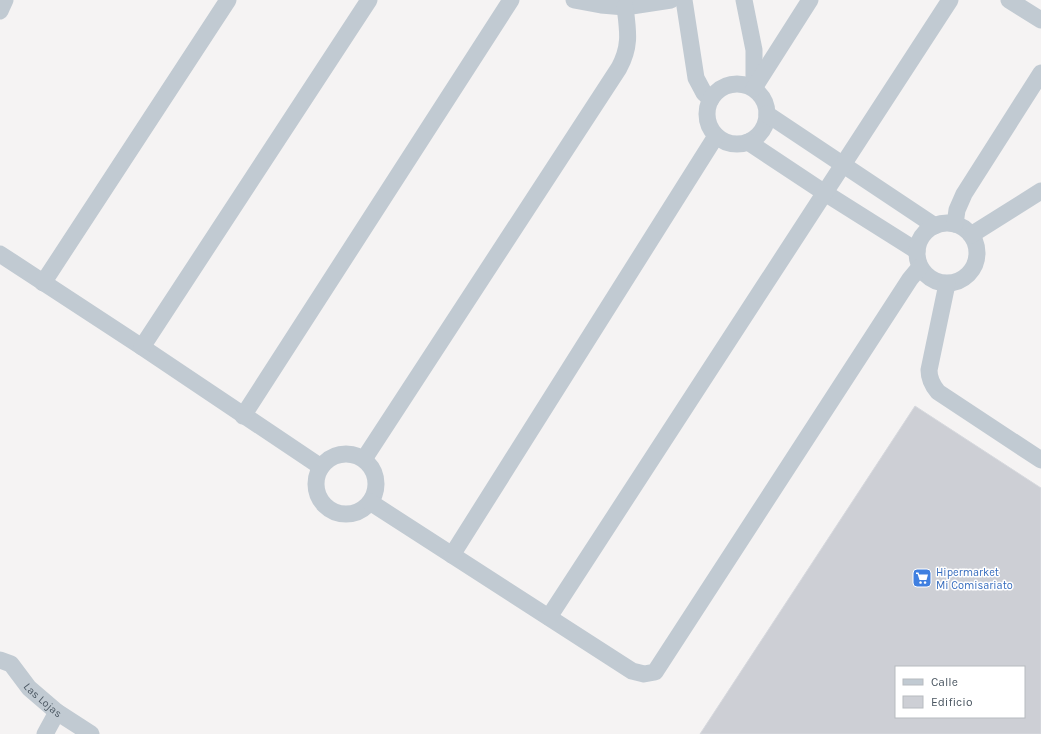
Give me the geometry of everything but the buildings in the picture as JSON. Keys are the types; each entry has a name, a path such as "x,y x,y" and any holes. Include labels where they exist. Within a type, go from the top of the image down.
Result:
{"street":[{"path":"0,11 5,0"},
{"path":"43,283 228,0"},
{"path":"142,347 369,0"},
{"path":"243,416 511,0"},
{"path":"574,0 601,5 625,7 671,0"},
{"path":"684,0 696,78 704,94 711,99"},
{"path":"744,0 754,50 754,88"},
{"path":"754,88 810,0"},
{"path":"549,617 950,0"},
{"path":"1009,0 1041,20"},
{"path":"364,459 621,63 627,50 628,41 625,7"},
{"path":"955,224 957,210 964,194 1041,73"},
{"path":"730,84 745,84 754,88 761,95 766,104 767,114 765,126 758,135 748,142 739,144 723,141 716,136 710,128 707,118 707,108 711,99 717,91 730,84"},
{"path":"767,114 935,226"},
{"path":"452,554 716,136"},
{"path":"370,502 632,671 644,674 655,672 910,279 918,259 919,243 922,236 935,226 945,223 955,224 964,228 971,235 976,244 977,256 974,266 963,278 947,284 936,282 927,276 918,259 825,193 748,142"},
{"path":"971,235 1041,191"},
{"path":"0,254 142,347 321,468"},
{"path":"947,284 929,370 929,376 934,387 938,392 1041,460"},
{"path":"346,454 364,459 373,471 376,481 375,492 370,502 362,510 351,514 340,514 330,510 322,503 317,493 316,482 321,468 326,462 335,456 346,454"},
{"name":"Las Lojas","path":"0,660 11,664 29,688 57,712 91,734"},
{"path":"45,734 57,712"}],"place":[{"name":"Hipermarket Mi Comisariato","path":"922,578"}]}
